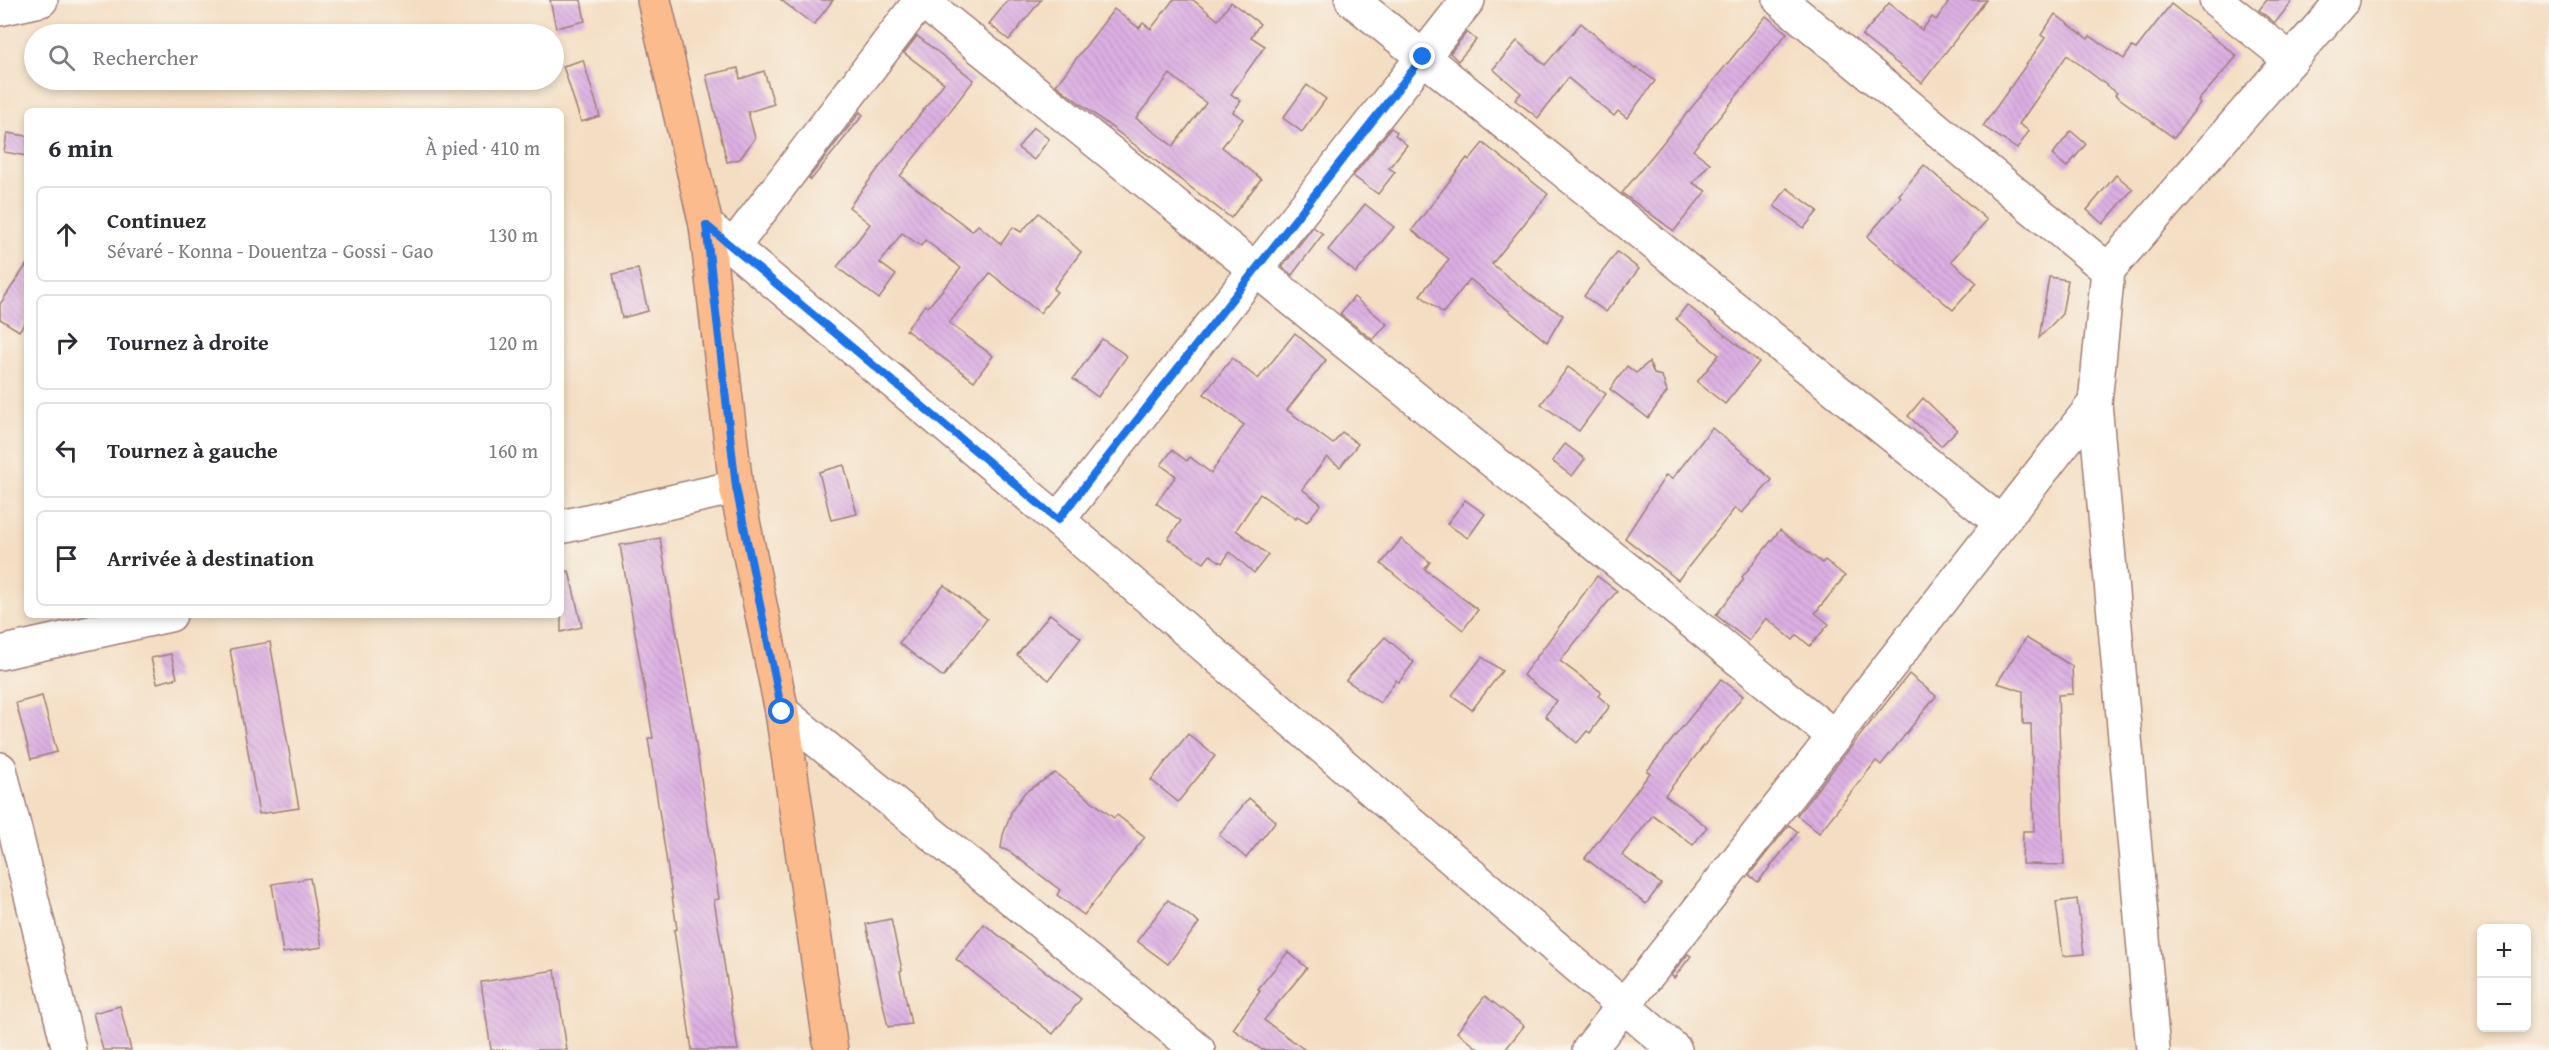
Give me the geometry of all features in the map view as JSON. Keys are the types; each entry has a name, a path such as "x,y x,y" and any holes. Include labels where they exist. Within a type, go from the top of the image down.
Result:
{"main road":[{"path":"654,0 706,225 736,487 782,712 831,1050"}],"street":[{"path":"0,9 41,0"},
{"path":"733,247 921,0 1835,737"},
{"path":"1352,0 2001,523"},
{"path":"1058,520 1468,0"},
{"path":"1780,0 2108,270"},
{"path":"2216,0 2291,60"},
{"path":"2153,1050 2095,403 2108,270 2343,0"},
{"path":"706,225 1058,520 1676,1050"},
{"path":"1589,1050 2095,403"},
{"path":"564,526 736,487"},
{"path":"0,653 157,618"},
{"path":"782,712 1198,1050"},
{"path":"0,769 69,1050"}],"building":[{"path":"550,0 581,0 585,21 564,26 564,24 555,24"},
{"path":"781,0 833,0 814,25"},
{"path":"1008,0 1041,0 1009,40 989,24"},
{"path":"1173,0 1193,0 1218,20 1231,2 1260,24 1251,37 1265,46 1231,94 1241,101 1233,112 1243,119 1222,147 1261,179 1231,218 1056,85 1114,9 1139,28 1143,23 1151,29","holes":["1170,74 1206,103 1173,146 1136,118"]},
{"path":"1950,0 1986,0 1922,83 1862,36 1889,3 1922,30 1932,17 1936,20"},
{"path":"2267,0 2293,0 2275,23 2259,10"},
{"path":"2171,4 2237,56 2198,101 2200,103 2174,138 2115,95 2117,93 2067,55 2019,124 2029,131 2017,149 1983,126 2045,38 2041,35 2055,14 2088,39 2090,36 2124,59 2132,47 2136,49"},
{"path":"1766,16 1787,33 1693,150 1710,163 1693,183 1706,191 1674,231 1622,193"},
{"path":"1581,23 1635,69 1636,67 1655,81 1627,118 1618,111 1614,116 1568,78 1538,118 1515,100 1521,93 1493,69 1517,41 1545,65"},
{"path":"1467,32 1476,40 1458,61 1450,53"},
{"path":"917,36 974,80 900,176 972,231 978,225 1001,244 1013,227 1021,232 1039,213 1081,252 1053,289 1057,292 1040,313 990,273 949,323 993,356 974,381 906,330 925,305 928,307 961,268 925,240 921,246 902,233 880,263 896,275 879,299 837,267 870,224 849,207 944,83 904,53"},
{"path":"583,60 600,116 581,122 564,66"},
{"path":"738,68 740,79 764,71 774,104 748,112 755,138 740,159 727,162 706,75"},
{"path":"1307,85 1326,99 1302,132 1283,118"},
{"path":"860,112 863,115 811,180 809,178"},
{"path":"1033,127 1049,139 1034,160 1018,148"},
{"path":"1391,128 1397,132 1395,135 1407,145 1389,168 1395,172 1378,194 1353,176"},
{"path":"2071,131 2086,144 2067,167 2052,155"},
{"path":"7,133 24,136 24,155 4,152"},
{"path":"1483,143 1548,194 1492,264 1536,299 1563,315 1547,342 1470,279 1443,313 1420,295 1449,259 1412,230 1467,158 1469,160"},
{"path":"1924,165 1987,220 1951,261 1977,283 1953,310 1867,237 1901,197 1899,195"},
{"path":"2116,175 2133,189 2103,224 2087,210"},
{"path":"1787,188 1818,211 1804,228 1774,206"},
{"path":"1365,204 1394,227 1356,273 1328,250"},
{"path":"1313,227 1323,234 1292,275 1282,267"},
{"path":"1617,252 1639,269 1606,312 1584,296"},
{"path":"24,268 24,324 19,331 0,319 0,304"},
{"path":"638,269 648,311 622,318 613,274"},
{"path":"2049,277 2068,280 2062,314 2039,338"},
{"path":"1354,297 1387,324 1373,340 1340,314"},
{"path":"1687,305 1759,362 1725,404 1697,382 1719,355 1676,319"},
{"path":"1295,333 1326,360 1287,410 1333,444 1342,432 1358,444 1340,467 1327,457 1302,489 1321,504 1307,522 1297,516 1296,519 1260,494 1236,530 1268,555 1254,573 1230,552 1222,563 1210,555 1204,563 1168,539 1181,521 1156,503 1176,476 1161,465 1172,450 1187,461 1190,457 1211,473 1244,425 1204,394 1232,358 1258,379"},
{"path":"1102,339 1127,356 1098,397 1073,379"},
{"path":"1649,362 1654,374 1662,376 1667,392 1648,418 1610,389 1627,366 1636,373"},
{"path":"1568,367 1606,394 1579,431 1541,404"},
{"path":"1923,398 1957,430 1941,446 1908,416"},
{"path":"1712,428 1750,458 1772,480 1742,513 1735,508 1678,580 1625,538 1666,475 1672,479"},
{"path":"1565,444 1585,459 1572,476 1552,461"},
{"path":"844,465 857,514 831,520 819,472"},
{"path":"1465,500 1485,514 1468,538 1447,524"},
{"path":"1780,530 1822,563 1825,560 1845,576 1815,613 1829,624 1810,646 1797,635 1793,640 1766,618 1749,641 1716,615 1744,579 1742,577"},
{"path":"660,538 694,731 719,899 714,900 738,1050 692,1050 674,930 677,929 648,738 653,738 620,545"},
{"path":"1401,539 1430,562 1425,569 1478,610 1463,630 1381,564"},
{"path":"569,571 582,627 561,632 561,618 564,618 564,572"},
{"path":"1597,576 1617,591 1560,661 1601,692 1598,696 1610,706 1590,733 1587,731 1577,743 1545,716 1557,701 1523,675"},
{"path":"944,585 987,619 943,677 899,643"},
{"path":"1050,614 1081,638 1049,680 1017,655"},
{"path":"1385,637 1414,662 1399,682 1396,680 1380,703 1346,680"},
{"path":"2026,638 2072,666 2073,694 2058,695 2064,865 2022,864 2023,831 2034,831 2031,724 2023,724 2023,691 1997,683"},
{"path":"270,642 299,808 259,814 230,649"},
{"path":"171,654 177,678 157,683 151,658"},
{"path":"1482,657 1502,671 1472,710 1452,695"},
{"path":"1909,674 1936,696 1881,765 1876,761 1819,833 1797,815"},
{"path":"1721,679 1743,696 1665,795 1707,827 1693,845 1653,815 1622,855 1661,884 1646,904 1585,858 1650,773 1647,771"},
{"path":"42,696 57,752 31,759 16,703"},
{"path":"1188,734 1215,756 1178,802 1151,780"},
{"path":"1055,773 1114,818 1117,815 1145,837 1084,915 1057,895 1060,890 1010,852 1001,848 1012,810 1025,792"},
{"path":"1249,798 1276,821 1246,858 1219,835"},
{"path":"1789,825 1798,832 1758,882 1749,875"},
{"path":"310,878 322,947 283,953 272,884"},
{"path":"2077,899 2084,954 2063,956 2056,902"},
{"path":"1168,900 1199,923 1168,964 1137,941"},
{"path":"891,919 911,1024 888,1027 866,924"},
{"path":"984,924 1081,999 1053,1034 956,959"},
{"path":"1288,952 1307,968 1264,1020 1305,1050 1262,1050 1233,1029 1260,991 1258,989"},
{"path":"1688,954 1691,956 1674,978 1671,975"},
{"path":"555,970 567,1050 491,1050 481,982"},
{"path":"1485,996 1524,1026 1505,1050 1480,1050 1457,1032"},
{"path":"120,1006 131,1050 103,1050 93,1013"}],"route":[{"path":"782,712 736,487 706,225 1058,520 1423,57"}]}
